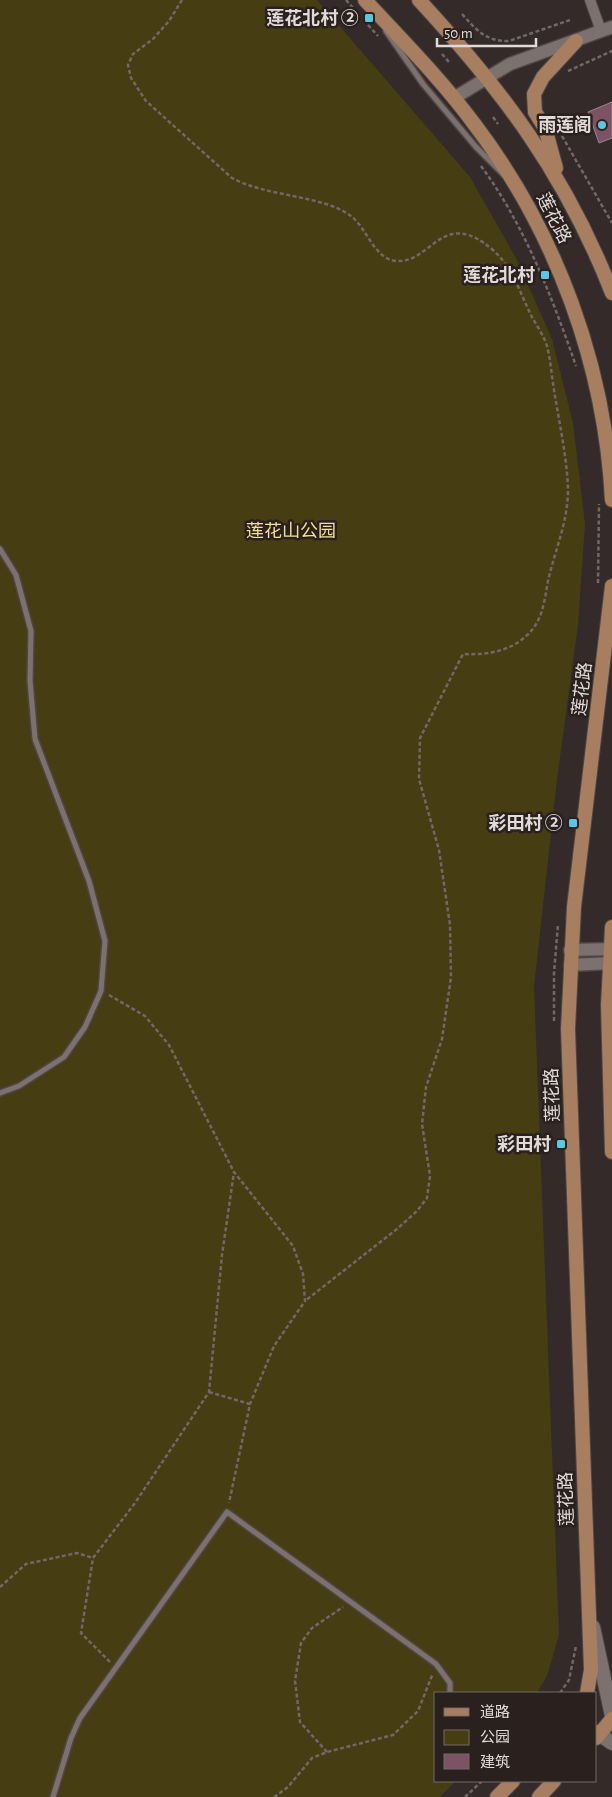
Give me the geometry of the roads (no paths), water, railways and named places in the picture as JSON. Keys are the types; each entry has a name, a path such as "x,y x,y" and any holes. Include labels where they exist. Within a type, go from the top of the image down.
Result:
{"main road":[{"name":"莲花路","path":"365,0 454,98 476,126 516,185 549,248 563,281 586,348 602,418 605,500"},
{"name":"莲花路","path":"419,0 488,78 529,133 558,178 586,230 612,293"},
{"path":"558,178 544,128 535,112 534,94 543,77 576,41"},
{"name":"莲花路","path":"586,1692 591,1670 568,1029 570,950 612,586"},
{"path":"612,927 610,964 612,1152"},
{"path":"589,1609 612,1718 597,1734 612,1743"},
{"path":"538,1797 553,1782"}],"street":[{"path":"454,98 510,64 606,29 590,0"},
{"path":"570,950 611,949"},
{"path":"570,965 610,964"}],"lane":[{"path":"377,13 398,49 423,84 476,147 516,185"},
{"path":"0,549 16,575 30,631 30,681 35,739 89,881 105,941 101,990 85,1027 64,1057 19,1086 0,1093"},
{"path":"53,1797 80,1718 227,1512 436,1664 450,1683 450,1692"}],"place":[{"name":"莲花北村 ②","path":"369,18"},
{"name":"雨莲阁","path":"602,125"},
{"name":"莲花北村","path":"545,275"},
{"name":"彩田村 ②","path":"573,823"},
{"name":"彩田村","path":"561,1144"}],"park label":[{"name":"莲花山公园","path":"291,531"}]}
